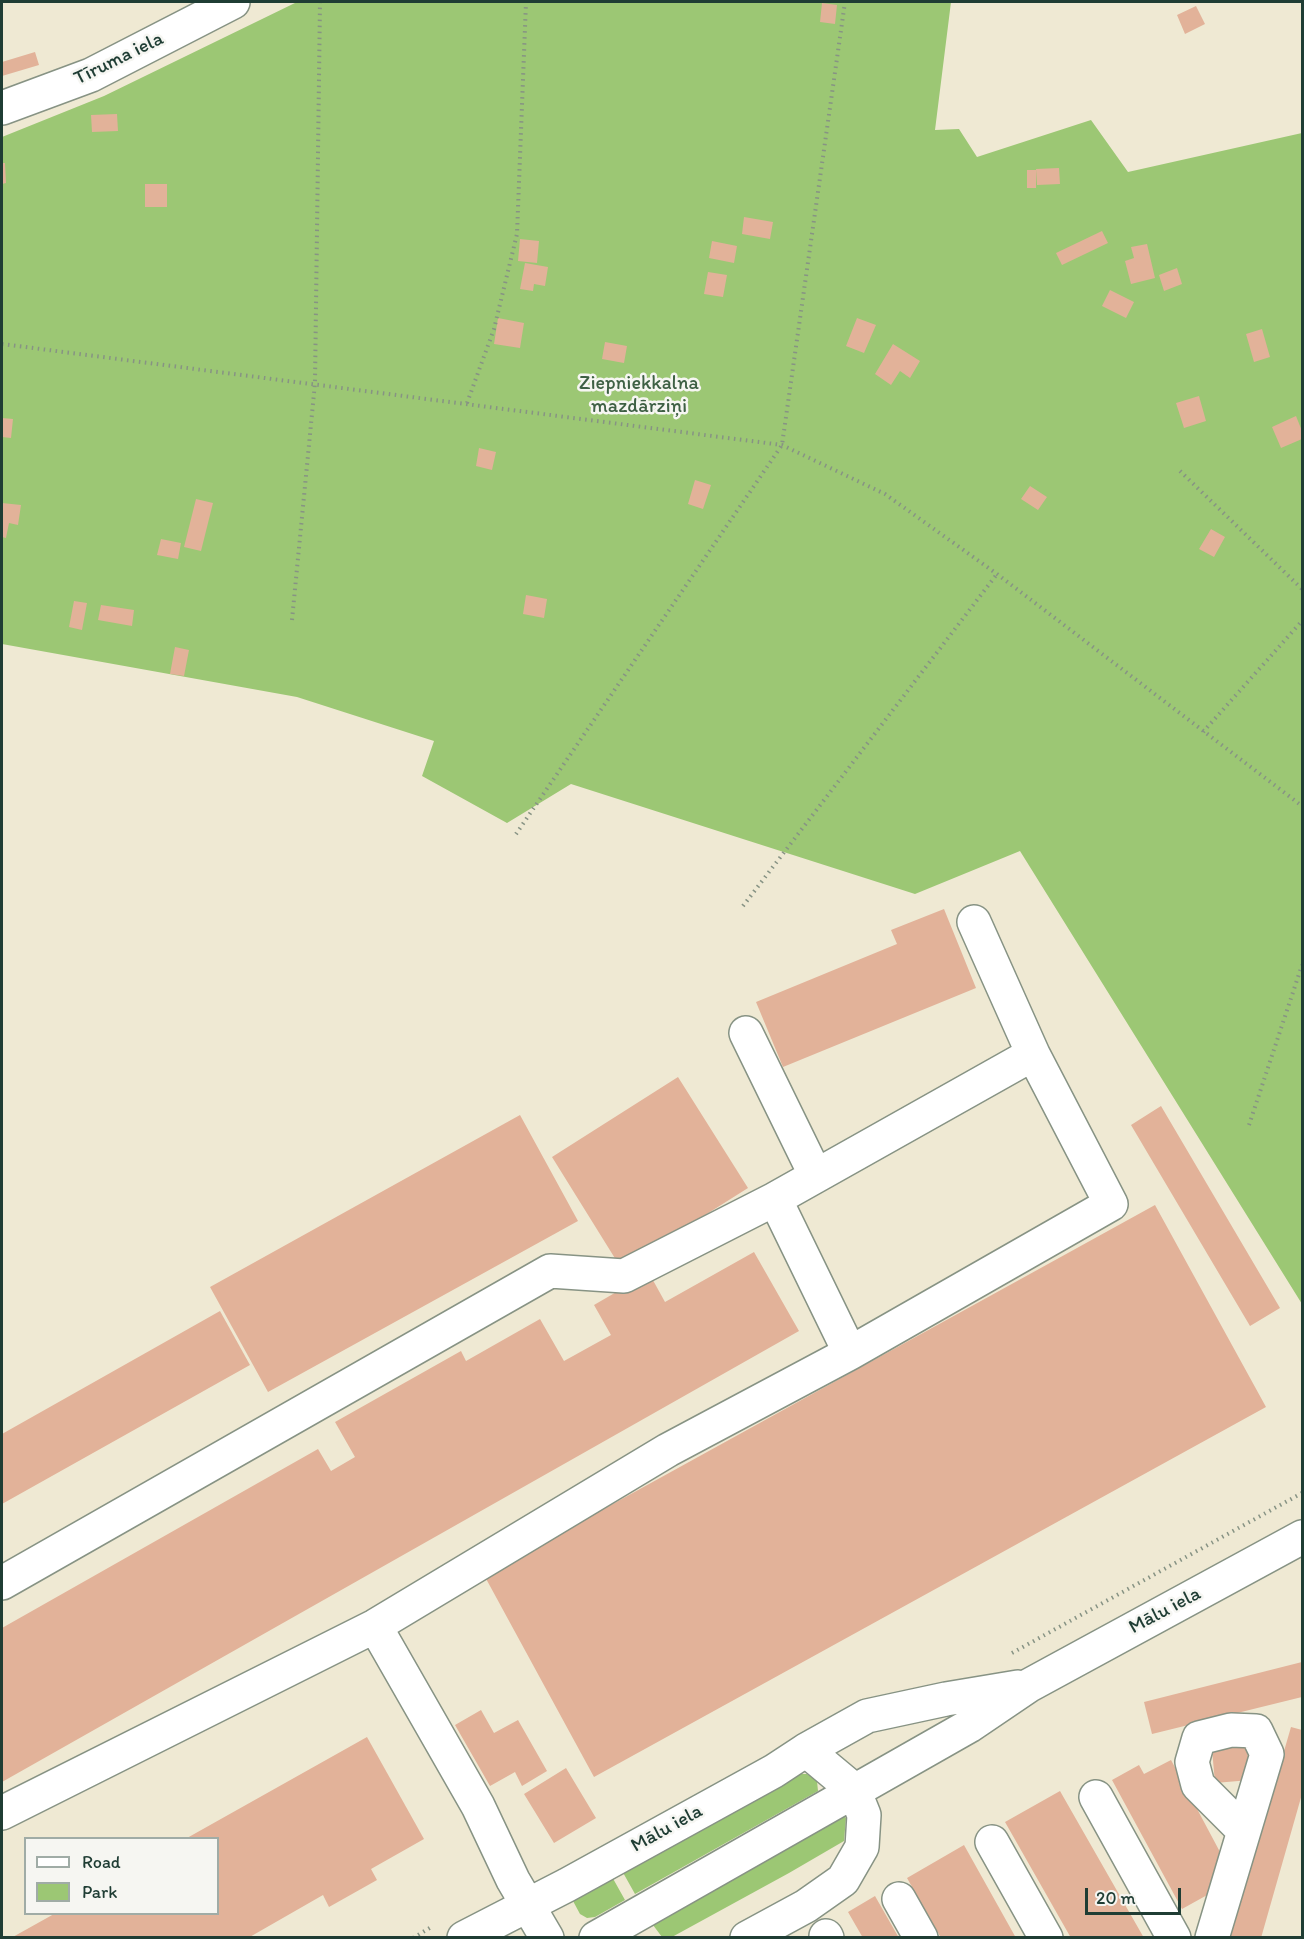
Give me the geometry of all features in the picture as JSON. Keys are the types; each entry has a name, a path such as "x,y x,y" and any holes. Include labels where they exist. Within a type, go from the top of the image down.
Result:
{"street":[{"name":"Tīruma iela","path":"2,108 91,75 233,2"},
{"path":"2,1813 375,1626 668,1450 850,1353 1111,1204 1033,1054 974,922"},
{"path":"746,1033 816,1176"},
{"path":"2,1583 550,1271 624,1275 775,1199 1033,1054"},
{"path":"775,1199 850,1353"},
{"name":"Mālu iela","path":"596,1938 969,1726 1028,1686 1302,1537"},
{"path":"375,1626 478,1806 526,1904 547,1938"},
{"name":"Mālu iela","path":"464,1938 526,1904 567,1885 774,1771 867,1716 946,1699 1028,1686"},
{"path":"747,1938 806,1906 843,1880 862,1847 864,1815 854,1790 806,1750"},
{"path":"1096,1797 1174,1938"},
{"path":"1212,1938 1244,1831"},
{"path":"992,1842 1046,1938"},
{"path":"899,1899 921,1938"}],"path":[{"path":"292,620 315,383 320,2"},
{"path":"467,404 494,329 517,234 526,2"},
{"path":"516,834 782,445 845,2"},
{"path":"2,344 782,445 885,494 997,574 1302,806"},
{"path":"1180,471 1302,588"},
{"path":"743,906 997,574"},
{"path":"1203,732 1302,621"},
{"path":"1249,1125 1302,965"},
{"path":"1007,1656 1302,1493"}],"green space":[{"name":"Ziepniekkalna mazdārziņi","path":"297,2 951,2 935,130 959,129 977,157 1091,120 1128,172 1302,133 1302,1304 1020,851 915,894 571,784 507,823 422,776 434,741 297,697 2,644 2,137 104,96"},
{"path":"793,1774 807,1774 817,1781 818,1791 635,1894 621,1869"},
{"path":"842,1815 846,1818 844,1841 672,1937 662,1937 653,1925"},
{"path":"611,1875 625,1900 595,1917 587,1918 580,1914 573,1901 576,1895"}],"building":[{"path":"822,3 837,5 835,24 820,22"},
{"path":"1196,6 1205,24 1185,34 1177,15"},
{"path":"35,52 39,65 2,76 2,62"},
{"path":"117,114 118,131 92,132 91,115"},
{"path":"2,163 5,163 6,183 2,184"},
{"path":"1059,168 1060,184 1037,185 1036,169"},
{"path":"1027,170 1036,170 1036,188 1027,188"},
{"path":"145,184 167,184 167,207 145,207"},
{"path":"744,217 773,222 770,239 742,234"},
{"path":"1102,231 1108,243 1062,265 1056,253"},
{"path":"520,239 539,241 537,263 518,261"},
{"path":"712,241 737,246 734,263 709,258"},
{"path":"1147,244 1155,278 1131,284 1125,261 1134,258 1131,247"},
{"path":"525,263 548,267 545,286 534,284 533,291 520,289"},
{"path":"1177,268 1182,284 1164,291 1159,275"},
{"path":"708,272 727,275 723,297 704,294"},
{"path":"1110,290 1134,302 1126,318 1102,306"},
{"path":"498,318 524,323 520,348 494,344"},
{"path":"857,318 876,325 864,353 846,346"},
{"path":"1262,329 1270,357 1254,362 1246,334"},
{"path":"605,342 627,346 624,363 602,359"},
{"path":"893,344 920,361 910,378 900,371 891,385 875,374"},
{"path":"1199,396 1206,421 1184,428 1176,403"},
{"path":"1296,416 1302,431 1302,439 1281,448 1272,427"},
{"path":"2,418 13,419 11,438 2,437"},
{"path":"479,448 496,452 492,470 476,466"},
{"path":"695,480 711,485 703,509 688,504"},
{"path":"1030,486 1047,497 1038,510 1021,499"},
{"path":"196,499 213,503 201,551 184,547"},
{"path":"2,503 21,505 18,525 9,523 6,538 2,537"},
{"path":"1211,529 1225,537 1214,557 1199,549"},
{"path":"161,539 181,543 178,559 157,555"},
{"path":"526,595 547,599 544,618 523,614"},
{"path":"74,601 87,603 82,630 69,627"},
{"path":"101,605 134,610 132,626 98,620"},
{"path":"175,647 189,650 184,676 170,674"},
{"path":"944,909 976,988 783,1067 756,1002 897,944 891,930"},
{"path":"678,1077 748,1188 621,1268 552,1157"},
{"path":"1161,1106 1280,1308 1250,1326 1131,1125"},
{"path":"520,1115 578,1221 268,1392 210,1287"},
{"path":"1155,1205 1266,1407 594,1777 484,1575"},
{"path":"754,1252 799,1331 2,1782 2,1628 318,1449 331,1471 355,1457 335,1422 461,1351 466,1361 540,1319 564,1361 611,1335 594,1305 649,1273 665,1302"},
{"path":"220,1311 250,1365 2,1504 2,1434"},
{"path":"1302,1662 1302,1697 1152,1734 1144,1702"},
{"path":"481,1710 494,1733 518,1720 547,1771 522,1786 515,1772 490,1786 455,1725"},
{"path":"1291,1727 1302,1730 1302,1794 1261,1938 1230,1938"},
{"path":"367,1737 424,1839 371,1869 377,1880 329,1907 323,1895 248,1938 11,1938 52,1915 219,1915 219,1837 189,1837"},
{"path":"1247,1746 1250,1780 1215,1783 1212,1749"},
{"path":"1171,1760 1220,1852 1221,1878 1209,1894 1182,1909 1112,1780 1139,1765 1144,1774"},
{"path":"566,1768 596,1818 554,1843 524,1794"},
{"path":"1060,1791 1144,1938 1071,1938 1005,1822"},
{"path":"964,1845 1016,1938 941,1938 907,1878"},
{"path":"875,1896 899,1938 863,1938 848,1912"}]}
